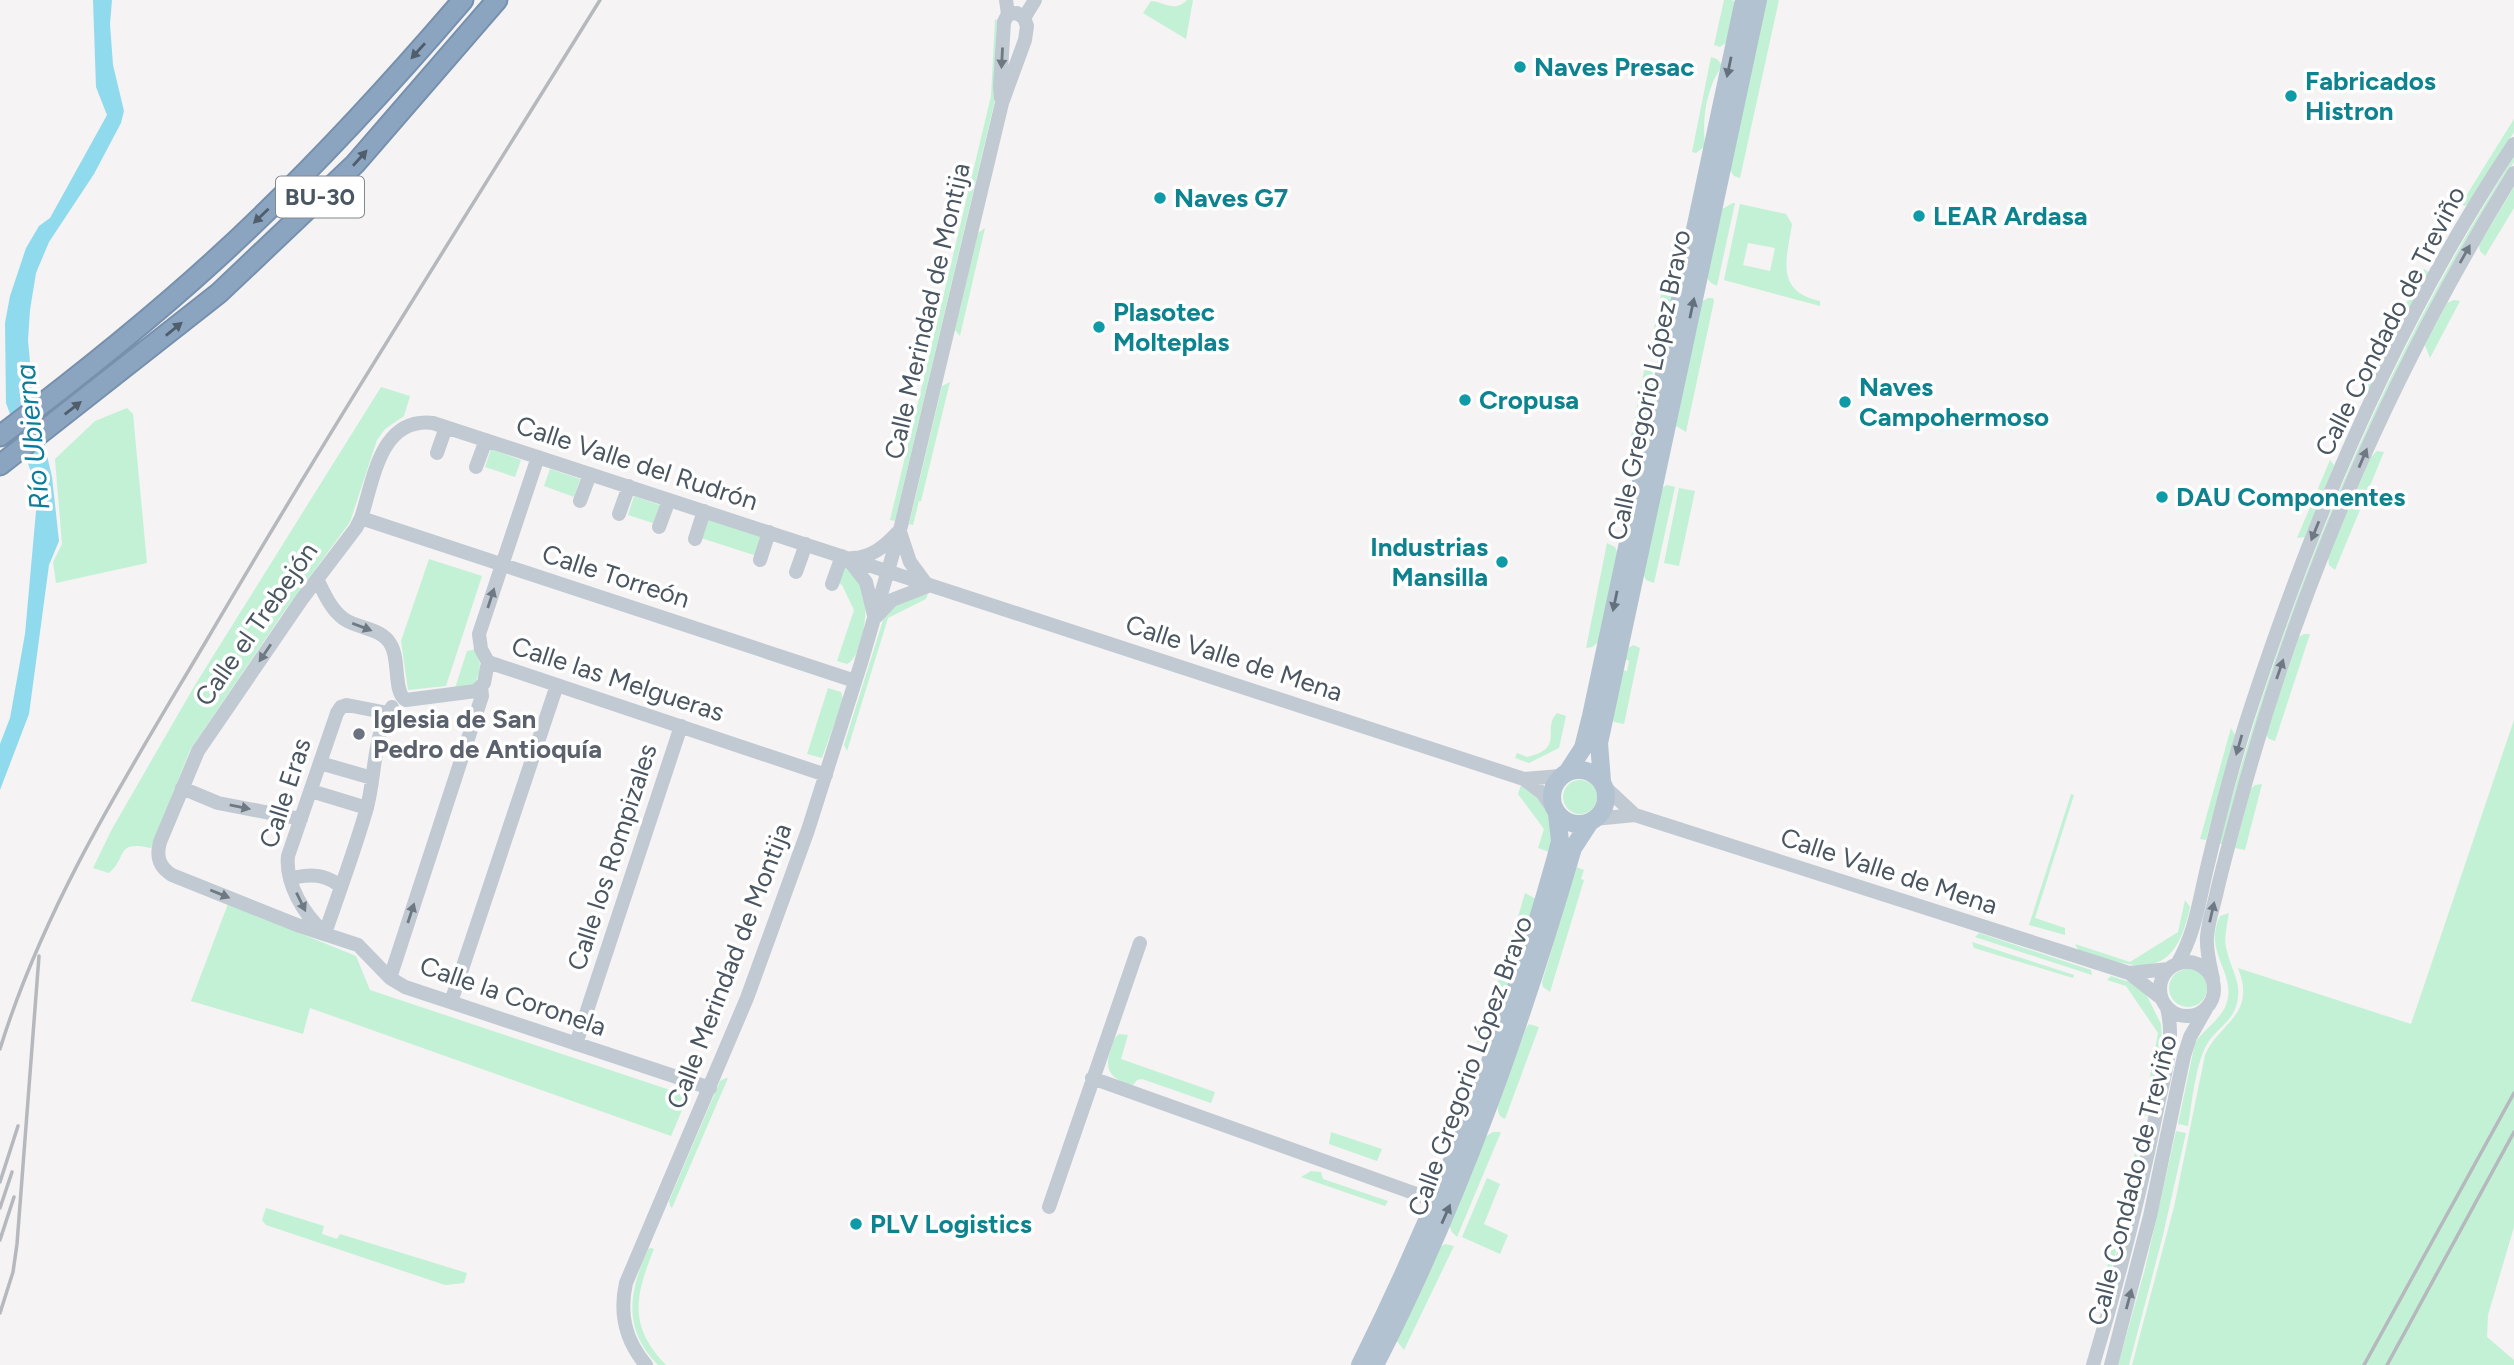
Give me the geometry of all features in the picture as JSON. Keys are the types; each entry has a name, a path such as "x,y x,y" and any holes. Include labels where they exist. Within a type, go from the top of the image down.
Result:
{"highway":[{"name":"BU-30","path":"0,436 115,345 214,261 305,173 381,93 463,0"},
{"name":"BU-30","path":"0,465 219,293 355,164 497,0"}],"main road":[{"name":"Calle Gregorio López Bravo","path":"1564,774 1583,748 1591,716 1744,0"},
{"name":"Calle Gregorio López Bravo","path":"1603,784 1598,751 1601,734 1758,0"},
{"path":"1587,770 1603,784 1605,804 1592,820 1580,824 1570,823 1556,812 1552,802 1552,789 1564,774 1587,770"},
{"name":"Calle Gregorio López Bravo","path":"1360,1365 1436,1201 1474,1107 1518,984 1558,849 1560,828 1556,812"},
{"name":"Calle Gregorio López Bravo","path":"1375,1365 1424,1264 1468,1163 1525,1007 1573,848 1592,820"}],"street":[{"name":"Calle Merindad de Montija","path":"1024,18 1035,0"},
{"name":"Calle Merindad de Montija","path":"646,1365 634,1349 624,1326 622,1307 626,1283 755,976 826,775 888,573 1002,103 1025,40 1027,26 1024,18 1007,7 1000,87 1002,103"},
{"name":"Calle Condado de Treviño","path":"2173,966 2191,936 2250,709 2311,538 2348,450 2406,330 2456,238 2514,144"},
{"name":"Calle Condado de Treviño","path":"2213,979 2207,951 2212,910 2251,760 2309,587 2372,437 2416,346 2479,229 2514,173"},
{"name":"Calle Valle del Rudrón","path":"410,423 422,421 446,427 888,573"},
{"name":"Calle el Trebejón","path":"160,863 160,842 198,751 361,518 386,446 399,429 410,423"},
{"path":"437,453 446,427"},
{"path":"476,467 486,440"},
{"path":"488,662 481,649 479,634 538,457"},
{"path":"580,501 590,474"},
{"path":"619,514 629,486"},
{"path":"660,527 669,499"},
{"path":"695,539 704,511"},
{"name":"Calle Torreón","path":"361,518 855,681"},
{"path":"832,584 845,557 865,557 877,551 900,530 910,562 928,586 892,600 874,618"},
{"path":"760,560 769,532"},
{"path":"796,572 806,544"},
{"name":"Calle Merindad de Montija","path":"845,557 866,582 874,618"},
{"name":"Calle Valle de Mena","path":"888,573 1524,779 1542,793 1556,812"},
{"path":"317,579 342,618 382,635 390,643 395,656 401,698 388,713 367,808 325,933"},
{"name":"Calle las Melgueras","path":"401,698 406,701 466,694 481,687 488,671 488,662 826,775"},
{"path":"452,1002 557,685"},
{"path":"390,978 482,696 481,687"},
{"name":"Calle Eras","path":"325,933 306,913 288,870 288,856 341,707 347,705 388,713"},
{"name":"Calle los Rompizales","path":"576,1044 681,726"},
{"path":"320,763 372,778"},
{"name":"Calle Valle de Mena","path":"1524,779 1564,774"},
{"name":"Calle Valle de Mena","path":"1603,784 1634,815"},
{"path":"182,788 218,803 301,819"},
{"path":"311,790 367,808"},
{"name":"Calle Valle de Mena","path":"1592,820 1634,815 2129,973 2164,1003"},
{"name":"Calle la Coronela","path":"160,863 172,875 364,950 390,978 405,987 710,1088"},
{"path":"297,877 317,876 336,883"},
{"path":"1049,1207 1140,943"},
{"path":"2194,962 2202,966 2213,979 2214,995 2206,1009 2190,1016 2174,1013 2164,1003 2161,982 2173,966 2194,962"},
{"name":"Calle Valle de Mena","path":"2129,973 2173,966"},
{"name":"Calle Condado de Treviño","path":"2094,1365 2134,1215 2171,1038 2164,1003"},
{"name":"Calle Condado de Treviño","path":"2111,1365 2150,1216 2184,1056 2190,1037 2206,1009"},
{"name":"Calle Gregorio López Bravo","path":"1092,1079 1436,1201"}],"green space":[{"path":"1187,0 1193,0 1186,39 1143,13 1151,1 1178,6"},
{"path":"1724,0 1736,3 1727,42 1720,47 1714,45"},
{"path":"1766,0 1779,0 1740,178 1734,176 1730,170"},
{"path":"995,19 995,100 895,521 890,520 991,96"},
{"path":"1711,57 1722,65 1707,100 1705,146 1696,153 1692,152"},
{"path":"2514,119 2514,132 2469,204 2461,204"},
{"path":"2514,157 2514,162 2421,323 2342,492 2307,578 2276,666 2247,754 2222,844 2219,844 2274,664 2340,489 2378,403 2420,320 2465,237"},
{"path":"2514,187 2514,208 2485,256 2479,245"},
{"path":"1733,203 1717,286 1707,278 1722,209"},
{"path":"1740,204 1786,214 1792,224 1787,261 1790,281 1796,290 1805,296 1820,301 1820,306 1724,280","holes":["1748,243 1775,248 1770,271 1743,265"]},
{"path":"985,228 960,336 955,330 978,233"},
{"path":"1669,257 1679,264 1661,348 1656,352 1649,352"},
{"path":"2424,269 2430,273 2367,396 2360,393"},
{"path":"1713,298 1714,301 1686,432 1676,426 1701,302"},
{"path":"2460,301 2430,358 2425,345 2447,303"},
{"path":"1645,366 1656,379 1639,453 1627,456"},
{"path":"950,382 921,501 913,525 909,524 942,386"},
{"path":"381,387 410,396 404,416 385,429 377,440 350,522 281,616 190,750 151,848 127,848 109,873 93,868 112,829 195,685"},
{"path":"127,408 133,414 147,563 56,583 53,562 62,544 55,459 95,421"},
{"path":"491,449 521,460 515,477 485,467"},
{"path":"2377,451 2384,452 2335,570 2329,565 2328,556 2371,457"},
{"path":"2330,460 2334,465 2305,537 2297,538"},
{"path":"550,469 580,479 574,497 544,486"},
{"path":"1667,485 1675,487 1654,583 1646,580 1643,573 1662,488"},
{"path":"1679,488 1695,491 1679,566 1664,563"},
{"path":"634,496 660,505 653,523 628,515"},
{"path":"707,519 763,537 757,556 701,538"},
{"path":"1607,543 1615,547 1618,554 1600,641 1586,648"},
{"path":"429,559 482,576 446,686 408,690 401,641"},
{"path":"844,565 861,583 865,604 864,628 858,651 847,664 837,661 854,610 842,585 838,583"},
{"path":"928,594 926,599 888,618 847,751 844,745 884,617 904,601"},
{"path":"2310,634 2275,741 2269,739 2266,734 2299,637"},
{"path":"1633,645 1640,648 1624,724 1614,722 1612,717 1622,670 1627,671 1627,649"},
{"path":"476,649 480,668 473,686 455,688 467,651"},
{"path":"828,688 841,692 843,700 822,758 807,754"},
{"path":"1557,713 1566,716 1559,748 1529,763 1515,758 1517,753 1527,757 1546,749"},
{"path":"2514,720 2514,1227 2488,1315 2487,1337 2514,1360 2514,1365 2132,1365 2174,1207 2205,1055 2240,1008 2243,997 2243,984 2238,968 2411,1024"},
{"path":"2231,728 2235,735 2206,840 2200,839"},
{"path":"1580,780 1592,785 1597,797 1592,809 1580,814 1568,809 1563,797 1568,785"},
{"path":"2262,784 2245,850 2235,848 2251,789"},
{"path":"1521,785 1537,799 1547,814 1551,831 1549,852 1538,848 1544,829 1518,794"},
{"path":"2071,794 2074,795 2035,918 2065,928 2065,935 2029,925"},
{"path":"1576,867 1584,870 1581,879 1584,880 1550,992 1543,987 1542,982"},
{"path":"1525,893 1536,899 1516,961 1505,961"},
{"path":"2185,900 2190,907 2183,931 2164,959 2151,964 2136,965 2079,951 2075,944 2130,962 2178,932"},
{"path":"228,904 356,956 370,990 688,1096 671,1136 310,1008 303,1034 191,1001"},
{"path":"2229,913 2225,942 2237,982 2237,1003 2232,1015 2209,1040 2202,1055 2188,1126 2178,1124 2195,1043 2226,1005 2228,983 2215,941 2220,916"},
{"path":"1979,933 2091,970 2092,975 1975,937"},
{"path":"1972,942 2074,975 2073,978 1974,948"},
{"path":"2188,969 2202,974 2207,988 2202,1002 2188,1007 2174,1002 2169,988 2174,974"},
{"path":"1501,972 1511,980 1488,1043 1477,1042"},
{"path":"2111,976 2135,984 2145,992 2161,1024 2162,1040 2148,1116 2143,1115 2158,1033 2126,986 2107,980"},
{"path":"1529,1024 1539,1027 1505,1119 1498,1112 1499,1101"},
{"path":"1119,1034 1128,1035 1121,1059 1215,1092 1211,1103 1142,1079 1132,1086 1114,1077 1108,1063 1113,1042"},
{"path":"726,1078 672,1208 669,1201 720,1081"},
{"path":"2176,1131 2186,1133 2163,1235 2129,1365 2118,1365 2145,1269"},
{"path":"1331,1132 1382,1149 1377,1161 1329,1144"},
{"path":"1493,1132 1501,1132 1457,1237 1449,1225 1485,1137"},
{"path":"2135,1153 2139,1158 2109,1280 2103,1284"},
{"path":"1311,1171 1321,1172 1323,1179 1388,1201 1385,1206 1301,1177"},
{"path":"1487,1178 1500,1184 1484,1224 1508,1235 1500,1254 1462,1237"},
{"path":"266,1208 324,1226 322,1234 337,1239 340,1234 467,1273 464,1283 445,1285 266,1225 262,1220"},
{"path":"1445,1244 1454,1246 1404,1350 1396,1340 1440,1247"},
{"path":"648,1249 654,1249 639,1296 640,1324 645,1337 666,1365 658,1365 646,1351 634,1324 632,1310 636,1280"}],"water":[{"name":"Río Ubierna","path":"93,0 112,0 110,24 113,65 124,111 121,123 94,174 49,242 36,273 28,340 33,395 52,477 59,541 49,565 29,714 0,790 0,744 10,718 25,634 37,500 30,469 6,403 5,323 10,296 26,248 39,226 50,218 107,115 96,87"}],"railway":[{"path":"0,1049 40,942 118,790 400,320 600,0"},
{"path":"0,1313 13,1272 17,1244 39,956"},
{"path":"2364,1365 2514,1093"},
{"path":"0,1182 18,1126"},
{"path":"2387,1365 2514,1132"},
{"path":"0,1208 12,1172"},
{"path":"0,1240 14,1197"}],"place":[{"name":"Naves Presac","path":"1520,67"},
{"name":"Fabricados Histron","path":"2291,96"},
{"name":"Naves G7","path":"1160,198"},
{"name":"LEAR Ardasa","path":"1919,216"},
{"name":"Plasotec Molteplas","path":"1099,327"},
{"name":"Cropusa","path":"1465,400"},
{"name":"Naves Campohermoso","path":"1845,402"},
{"name":"DAU Componentes","path":"2162,497"},
{"name":"Industrias Mansilla","path":"1502,562"},
{"name":"Iglesia de San Pedro de Antioquía","path":"359,734"},
{"name":"PLV Logistics","path":"856,1224"}]}
